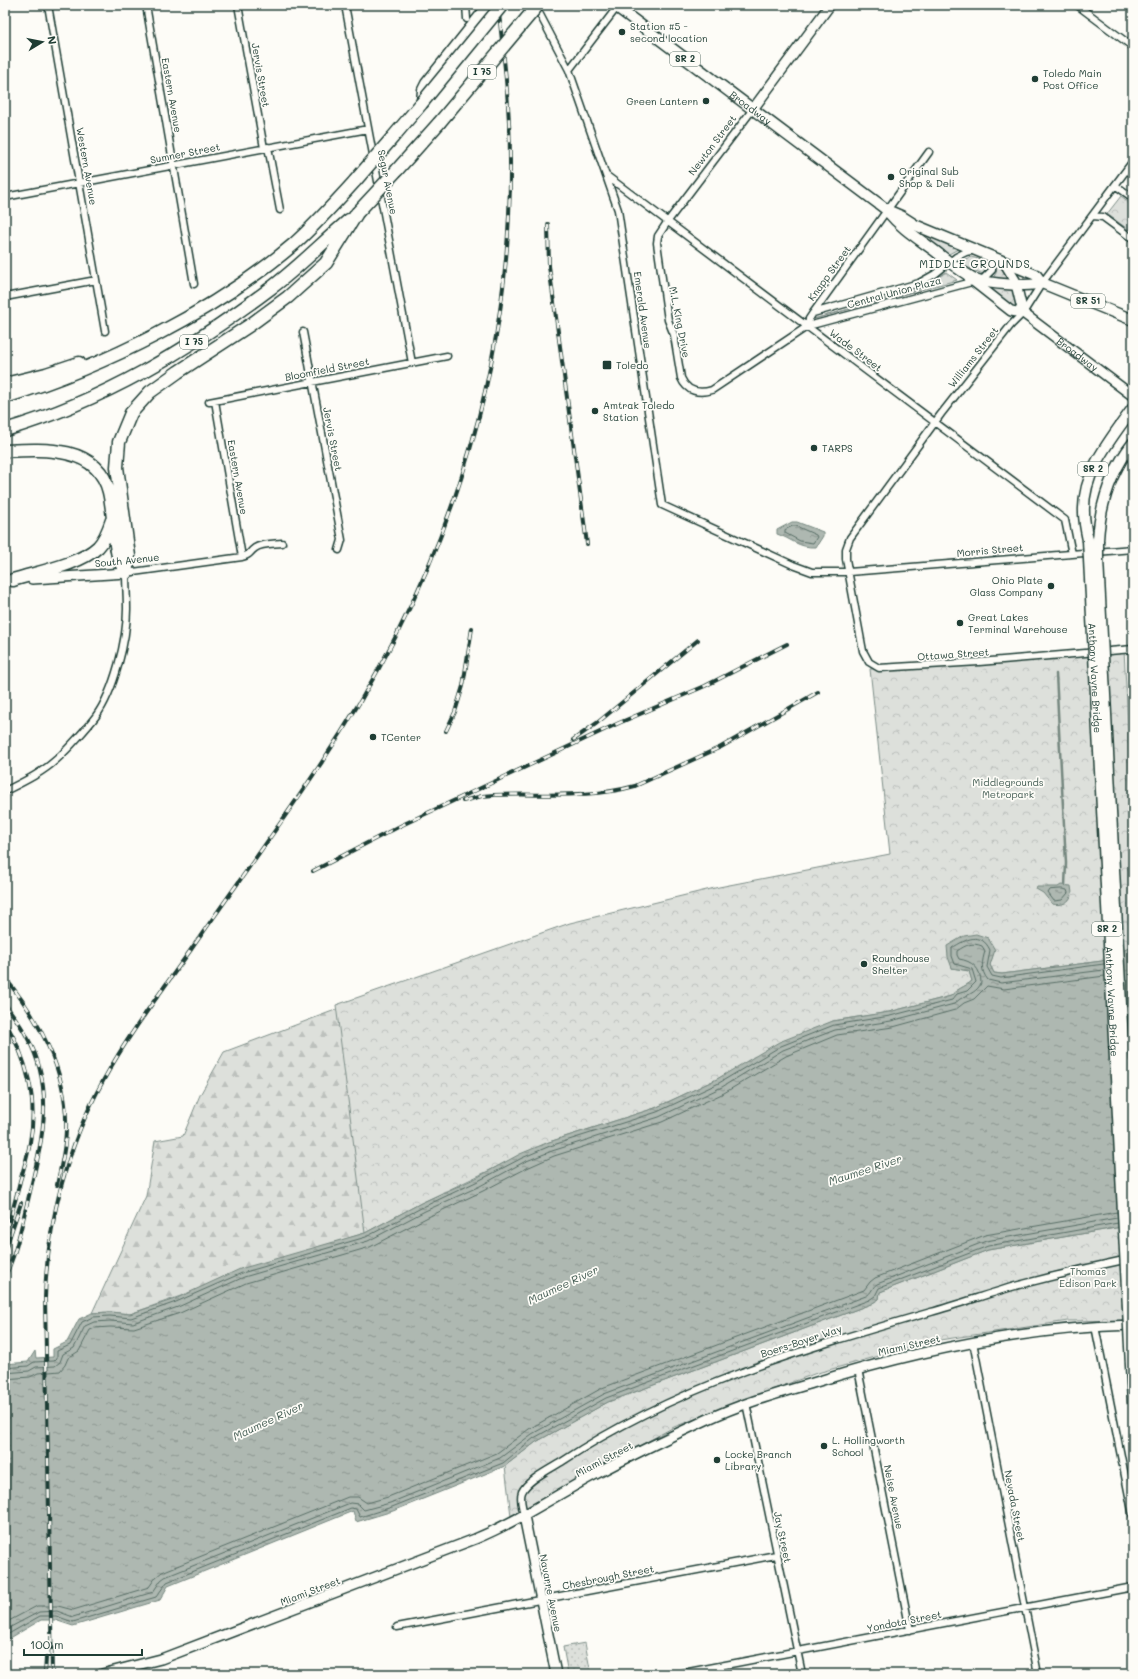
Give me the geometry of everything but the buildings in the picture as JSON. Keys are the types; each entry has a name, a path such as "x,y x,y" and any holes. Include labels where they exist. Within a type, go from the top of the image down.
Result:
{"highway":[{"path":"422,103 423,93 427,84 490,5"},
{"name":"I 75","path":"5,397 38,387 80,370 169,328 199,311 254,275 295,243 326,213 355,181 422,103 502,5"},
{"name":"I 75","path":"5,430 28,423 92,397 160,364 198,340 273,287 357,213 398,170 526,22 538,5"},
{"path":"526,22 542,5"},
{"path":"126,573 129,556 117,467 119,442 131,413 150,392 250,325 288,297 326,263 357,213"},
{"path":"5,384 46,374 91,359 169,328"},
{"path":"5,451 33,449 59,451 76,455 94,467 102,477 109,491 118,556 126,573"},
{"path":"9,580 85,557 99,546 107,534 113,517"}],"main road":[{"name":"Broadway","path":"617,6 887,210 901,216 915,225 1004,262"},
{"name":"Broadway","path":"887,210 896,222 952,264"},
{"name":"SR 2","path":"952,264 976,281 1035,286 1042,283 1036,275 1004,262"},
{"name":"SR 51","path":"1042,283 1133,320"},
{"name":"Anthony Wayne Bridge","path":"1130,1322 1088,540 1084,513 1084,501 1090,477 1105,445 1133,408"},
{"name":"Anthony Wayne Bridge","path":"1133,443 1118,467 1106,494 1100,520 1098,540 1133,1237"},
{"name":"SR 2","path":"1130,1322 1133,1404"}],"street":[{"name":"Western Avenue","path":"48,5 105,332"},
{"name":"Eastern Avenue","path":"146,5 194,284"},
{"name":"Jervis Street","path":"238,5 266,148 280,210"},
{"name":"Segur Avenue","path":"345,5 412,363"},
{"path":"466,5 467,19"},
{"name":"Emerald Avenue","path":"534,5 569,70 615,200 620,220 662,505 803,569 812,572 849,572"},
{"name":"Newton Street","path":"668,221 830,5"},
{"path":"1077,5 1133,47"},
{"path":"569,70 617,6"},
{"name":"Sumner Street","path":"5,197 368,129"},
{"name":"Knapp Street","path":"808,326 809,319 813,313 929,152"},
{"name":"Williams Street","path":"849,572 846,549 850,538 1006,331 1023,313 1042,283 1133,161"},
{"name":"Wade Street","path":"607,176 1065,520 1072,554"},
{"path":"1115,185 1133,198"},
{"path":"1093,216 1103,217 1133,239"},
{"name":"M.L. King Drive","path":"668,221 658,236 657,250 668,320 674,335 681,378 686,387 698,392 712,390 808,326"},
{"name":"Central Union Plaza","path":"813,313 912,286 952,264 966,252 976,250"},
{"path":"976,281 987,276 992,270 991,256"},
{"path":"1004,262 1013,276 1023,313"},
{"path":"5,297 96,280"},
{"name":"Central Union Plaza","path":"808,326 976,281"},
{"name":"Broadway","path":"976,281 1011,311 1023,313 1133,396"},
{"name":"Jervis Street","path":"303,332 342,540 338,550"},
{"name":"Bloomfield Street","path":"212,401 447,356"},
{"name":"Eastern Avenue","path":"212,401 242,557"},
{"name":"South Avenue","path":"9,580 126,573 242,557 250,554 256,548 266,545 282,544"},
{"name":"Morris Street","path":"849,572 1133,549"},
{"name":"Ottawa Street","path":"849,572 865,657 869,662 879,668 979,662 1133,649"},
{"path":"5,791 39,772 57,759 96,716 106,698 124,643 127,610 126,573"},
{"name":"Boers-Boyer Way","path":"524,1516 521,1499 522,1493 529,1483 573,1454 622,1426 705,1386 805,1350 1002,1290 1061,1274 1133,1258"},
{"name":"Miami Street","path":"102,1674 161,1659 475,1539 524,1516 590,1478 708,1419 746,1403 858,1369 934,1350 973,1342 1130,1322"},
{"path":"1095,1326 1133,1516"},
{"name":"Nevada Street","path":"973,1342 1038,1674"},
{"name":"Neise Avenue","path":"858,1369 910,1630"},
{"name":"Jay Street","path":"746,1403 802,1674"},
{"name":"Navarre Avenue","path":"524,1516 556,1674"},
{"name":"Chesbrough Street","path":"397,1627 776,1554"},
{"name":"Yondota Street","path":"678,1674 1133,1587"}],"green space":[{"path":"1121,196 1133,205 1133,233 1107,214"},
{"path":"926,235 958,247 958,249 947,254 925,237"},
{"path":"971,257 986,261 987,267 983,274 964,266 963,263 965,259"},
{"path":"997,264 1002,267 1009,279 993,278 996,273"},
{"path":"946,272 957,280 810,320 916,290 930,283"},
{"path":"989,289 1012,290 1019,309 1018,311"},
{"name":"Middlegrounds Metropark","path":"1124,650 1133,817 1133,946 1102,961 1002,974 994,973 990,965 994,950 952,968 969,971 972,981 951,996 889,1012 833,1021 655,1108 549,1142 421,1203 365,1233 336,1005 570,923 719,887 890,854 870,669"},
{"path":"367,998 421,1203 365,1233 313,1249 130,1314 110,1312 92,1313 146,1196 155,1141 183,1136 200,1095 224,1052"},
{"name":"Thomas Edison Park","path":"1133,1225 1133,1320 1068,1321 933,1341 814,1374 674,1427 511,1516 505,1466 536,1442 608,1402 871,1304 879,1299 880,1292 988,1250"},
{"path":"585,1643 591,1674 568,1674 563,1647"}],"water":[{"path":"792,522 797,522 823,532 823,536 816,547 800,545 777,534 777,530"},
{"path":"1061,885 1071,886 1072,893 1065,903 1059,905 1052,904 1043,893 1036,889 1037,887 1058,887"},
{"name":"Maumee River","path":"976,934 988,938 995,950 990,965 994,973 1002,974 1102,961 1133,946 1133,1225 988,1250 880,1292 879,1299 871,1304 608,1402 536,1442 505,1466 393,1511 356,1522 353,1511 168,1586 160,1600 73,1626 55,1620 41,1620 5,1641 5,1364 28,1362 35,1351 36,1358 53,1357 53,1349 67,1342 79,1319 92,1313 110,1312 130,1314 175,1299 240,1269 365,1233 421,1203 476,1178 520,1154 549,1142 655,1108 717,1079 779,1042 833,1021 889,1012 951,996 972,981 969,971 952,968 948,957 947,946 964,936"}],"waterway":[{"path":"1056,674 1066,863 1065,886"}],"railway":[{"path":"52,1674 45,1298 50,1242 61,1186 69,1158 90,1106 123,1047 320,765 363,696 401,625 434,552 462,477 483,400 498,322 507,242 510,141 508,102 498,5"},
{"path":"548,224 549,266 587,544"},
{"path":"446,731 455,712 463,686 472,628"},
{"path":"573,740 597,723 698,640"},
{"path":"313,871 402,825 619,723 705,686 787,644"},
{"path":"463,801 482,796 494,795 565,795 600,793 635,786 721,747 818,692"},
{"path":"5,978 40,1029 57,1067 65,1107 66,1128 63,1157 57,1185"},
{"path":"5,1004 25,1033 36,1057 42,1077 44,1098 44,1118 38,1158 13,1258 5,1276"},
{"path":"5,1022 13,1036 25,1065 29,1080 33,1111 28,1152 14,1207 5,1231"},
{"path":"5,1250 21,1203"},
{"path":"45,1674 46,1658"}],"place":[{"name":"Station #5 - second location","path":"622,32"},
{"name":"Toledo Main Post Office","path":"1035,79"},
{"name":"Green Lantern","path":"706,101"},
{"name":"Original Sub Shop & Deli","path":"891,177"},
{"name":"Toledo","path":"607,365"},
{"name":"Amtrak Toledo Station","path":"595,411"},
{"name":"TARPS","path":"814,448"},
{"name":"Ohio Plate Glass Company","path":"1051,586"},
{"name":"Great Lakes Terminal Warehouse","path":"960,623"},
{"name":"TCenter","path":"373,737"},
{"name":"Roundhouse Shelter","path":"864,964"},
{"name":"L. Hollingworth School","path":"824,1446"},
{"name":"Locke Branch Library","path":"717,1460"}],"district":[{"name":"MIDDLE GROUNDS","path":"975,264"}]}
